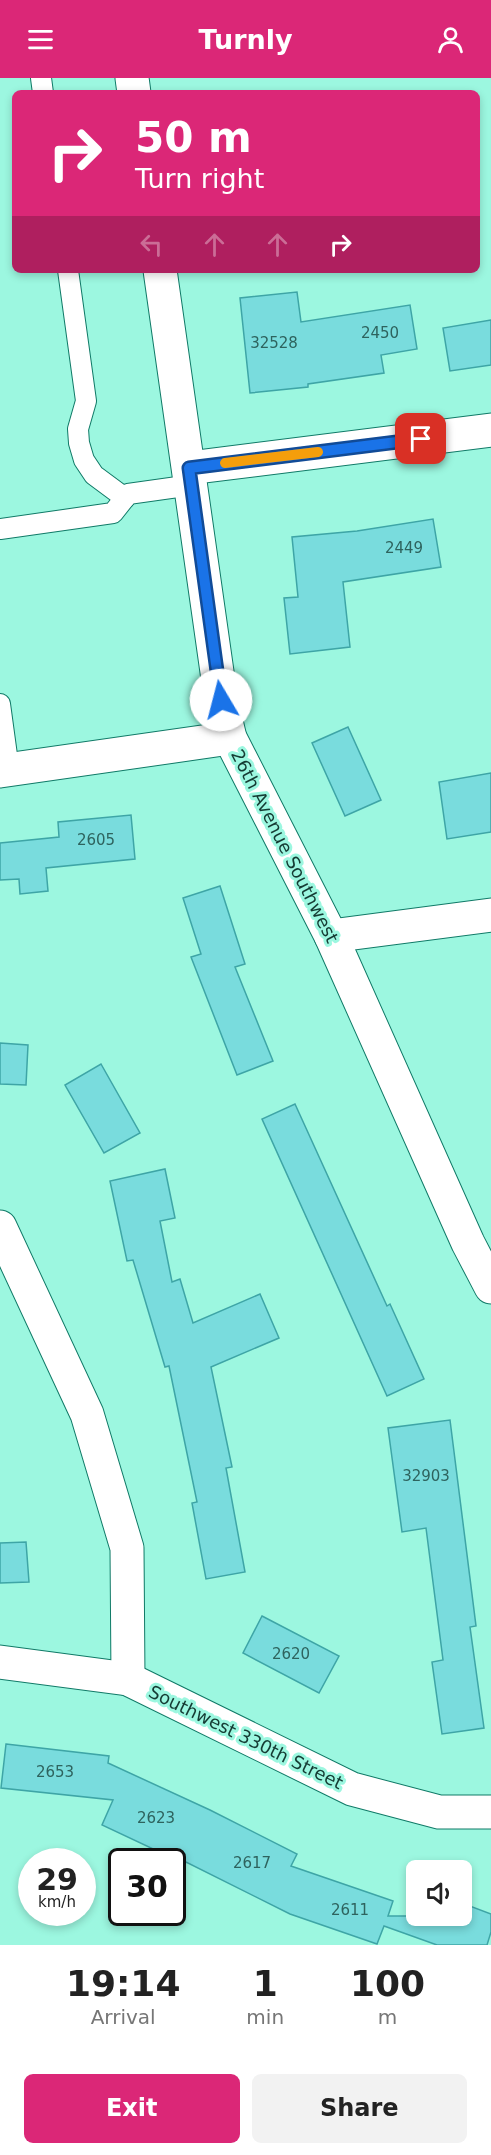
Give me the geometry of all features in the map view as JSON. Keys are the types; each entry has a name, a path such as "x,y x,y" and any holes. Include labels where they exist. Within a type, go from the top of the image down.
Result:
{"street":[{"name":"26th Avenue Southwest","path":"160,273 221,700 230,738 331,936 468,1243 491,1287"},
{"path":"190,476 491,430"},
{"path":"4,770 230,738"},
{"path":"331,936 491,915"},
{"path":"0,1227 87,1414 128,1548 129,1679"},
{"name":"Southwest 330th Street","path":"0,1662 129,1679 352,1789 439,1812 491,1812"}],"lane":[{"path":"68,273 86,401 78,429 79,443 84,460 93,474 125,498"},
{"path":"0,529 113,513 128,494 190,476"},
{"path":"0,704 4,770"}],"building":[{"path":"297,292 301,322 410,305 417,349 381,355 384,373 308,384 308,387 250,393 240,298"},
{"path":"491,320 491,365 450,371 443,328"},
{"path":"433,519 441,567 343,582 350,647 290,654 284,598 298,597 292,537 357,531"},
{"path":"348,727 381,800 345,816 312,743"},
{"path":"491,773 491,832 447,839 439,782"},
{"path":"131,815 135,859 46,868 48,891 20,894 19,879 0,880 0,843 59,837 58,822"},
{"path":"220,886 245,964 235,967 273,1061 237,1075 191,957 201,954 183,898"},
{"path":"0,1043 28,1045 26,1085 0,1084"},
{"path":"101,1064 140,1133 104,1153 65,1085"},
{"path":"295,1104 387,1306 390,1304 424,1379 387,1396 262,1119"},
{"path":"165,1169 175,1218 160,1221 172,1282 180,1279 193,1323 260,1294 279,1338 211,1367 232,1467 226,1468 245,1572 206,1579 192,1503 197,1502 169,1366 165,1367 133,1260 127,1261 110,1181"},
{"path":"450,1420 476,1626 470,1627 484,1728 442,1734 432,1662 443,1660 426,1528 402,1532 388,1428"},
{"path":"26,1542 29,1582 0,1583 0,1543"},
{"path":"262,1616 339,1656 319,1693 243,1653"},
{"path":"6,1744 109,1756 108,1763 210,1810 297,1854 291,1866 393,1901 388,1916 406,1916 406,1926 472,1926 472,1907 491,1914 491,1932 487,1945 437,1945 384,1926 377,1944 290,1914 186,1862 186,1848 151,1848 102,1825 113,1800 1,1788"}],"slow traffic":[{"path":"225,463 318,452"}],"route":[{"path":"221,700 189,468 421,439"}]}
